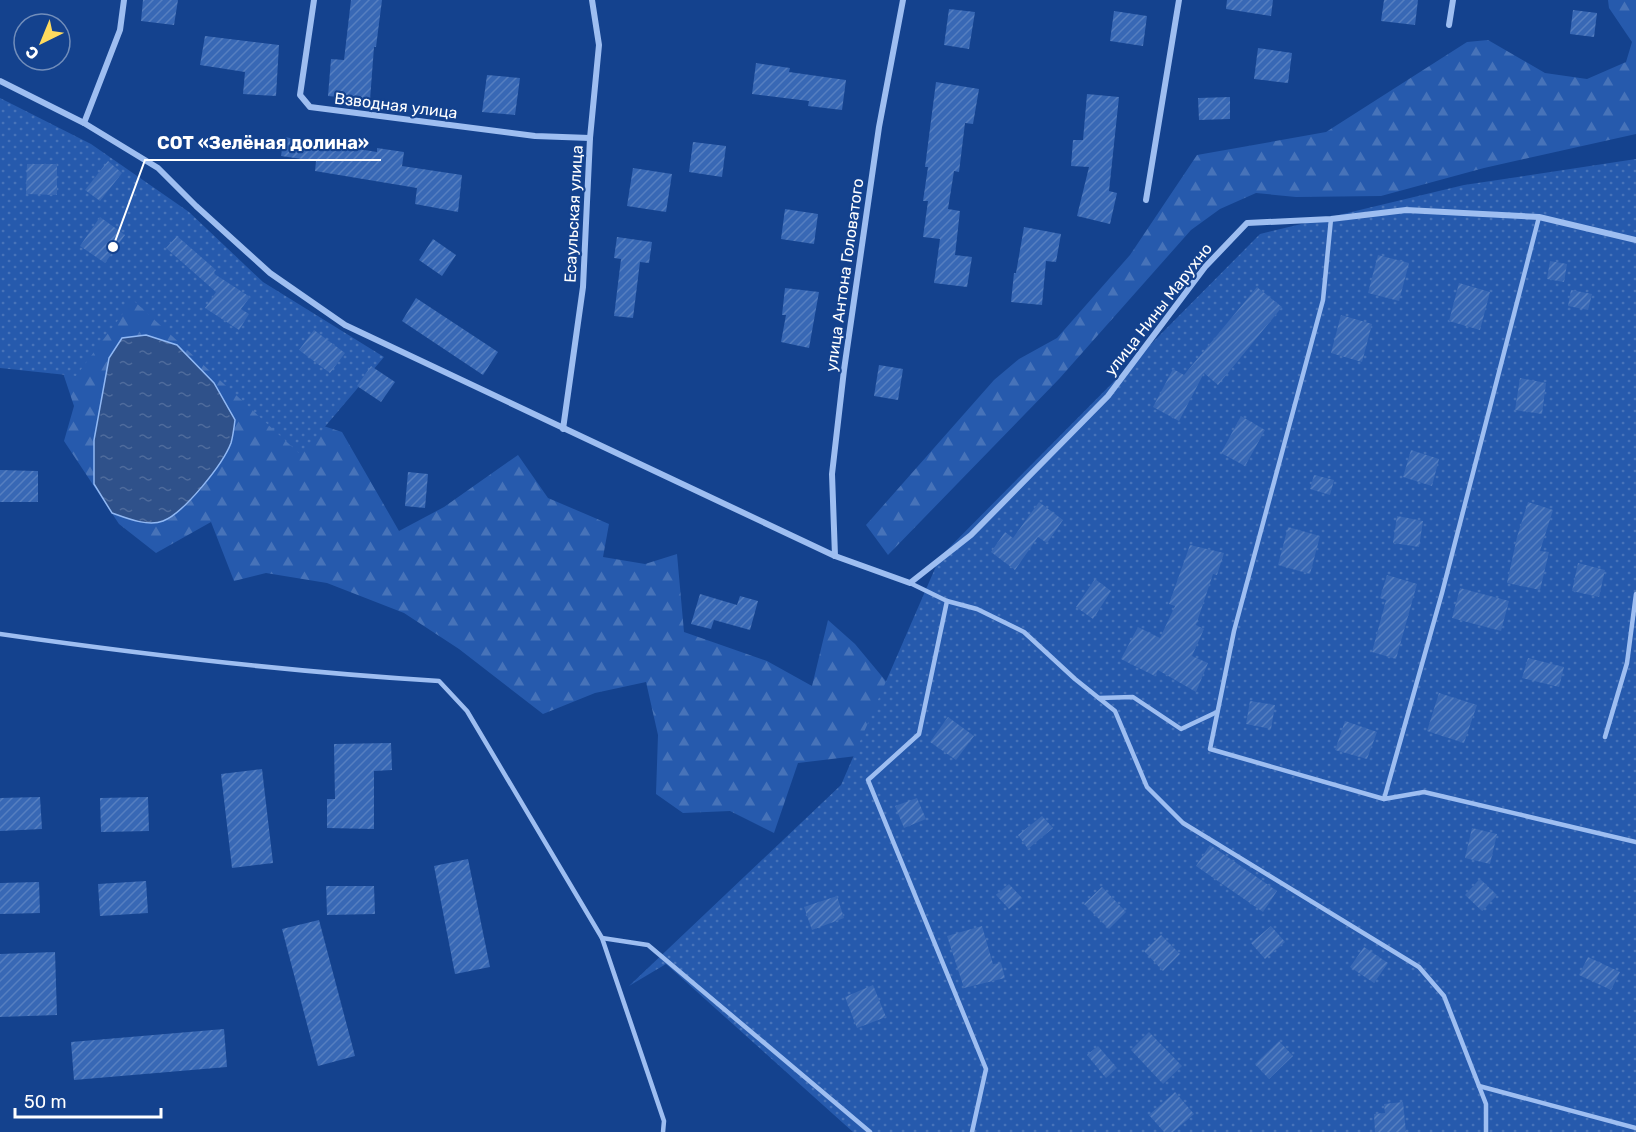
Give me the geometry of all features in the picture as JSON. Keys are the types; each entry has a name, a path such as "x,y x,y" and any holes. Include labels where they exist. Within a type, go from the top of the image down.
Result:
{"street":[{"path":"84,123 120,30 124,0"},
{"name":"Взводная улица","path":"314,0 300,96 310,107 535,136 590,138"},
{"name":"Есаульская улица","path":"563,429 582,287 590,138 599,45 592,0"},
{"name":"улица Антона Головатого","path":"835,556 832,474 844,370 879,127 903,0"},
{"path":"1146,200 1179,0"},
{"path":"1449,25 1453,0"},
{"path":"0,81 84,123 158,168 270,273 345,325 835,556 910,583"},
{"name":"улица Нины Марухно","path":"910,583 971,535 1108,396 1205,267 1247,223 1332,219 1406,210 1539,217 1636,240"}],"lane":[{"path":"1384,799 1442,593 1539,217"},
{"path":"1332,219 1323,300 1234,631 1210,749 1384,799 1424,792 1636,842"},
{"path":"910,583 947,601 977,609 1024,632 1115,711 1147,787 1183,823 1419,967 1444,996 1486,1104 1486,1132"},
{"path":"1605,737 1627,663 1636,594"},
{"path":"947,601 919,734 868,780 986,1069 972,1132"},
{"path":"0,634 311,674 439,681 467,711 602,938 664,1121 663,1132"},
{"path":"1099,698 1133,697 1181,729 1217,712"},
{"path":"602,938 648,945 870,1132"},
{"path":"1479,1086 1636,1128"}],"green space":[{"path":"1608,0 1636,0 1636,134 1484,168 1381,196 1296,197 1256,193 1220,209 1191,230 1059,379 888,555 866,525 994,380 1019,359 1057,338 1130,255 1197,155 1326,132 1467,42 1488,40 1545,73 1587,79 1626,62 1632,42 1609,8"},
{"path":"0,98 91,144 189,212 263,282 384,357 301,455 133,300 76,376 0,368"},
{"path":"1636,159 1636,1132 853,1132 666,964 629,986 841,785 940,557 1260,234 1464,185"},
{"path":"124,275 296,417 342,432 399,531 444,507 518,455 548,498 609,524 603,557 645,564 677,554 684,632 767,661 812,686 828,620 855,644 900,698 865,755 798,763 774,833 730,811 683,813 656,794 658,735 646,682 595,693 543,714 459,649 404,613 327,583 266,573 234,581 211,522 156,553 119,524 64,441 74,406 59,361"}],"water":[{"path":"146,335 177,345 214,383 235,420 232,440 227,452 212,475 172,516 157,523 137,521 112,513 94,484 94,440 109,358 122,338"}],"building":[{"path":"143,0 178,0 174,25 141,21"},
{"path":"351,0 382,0 376,47 374,47 370,100 328,96 331,59 344,60"},
{"path":"1227,0 1273,0 1271,16 1226,9"},
{"path":"1384,0 1418,0 1415,25 1381,21"},
{"path":"949,9 975,12 969,49 944,45"},
{"path":"1573,10 1597,13 1594,37 1570,34"},
{"path":"1114,11 1147,16 1143,46 1110,41"},
{"path":"205,36 279,45 276,96 243,94 245,72 200,65"},
{"path":"1258,48 1292,53 1288,83 1254,79"},
{"path":"756,63 790,68 789,72 846,80 842,110 808,106 809,101 752,94"},
{"path":"487,75 520,78 515,115 482,112"},
{"path":"936,82 979,89 973,124 965,123 959,172 954,171 948,209 960,211 955,255 972,257 967,287 934,283 940,239 923,237 928,201 923,201 928,167 925,167"},
{"path":"1087,94 1119,97 1109,191 1117,193 1110,224 1077,216 1089,167 1071,166 1073,140 1083,140"},
{"path":"1230,97 1230,119 1199,120 1198,98"},
{"path":"284,137 377,152 377,148 404,152 402,166 462,175 458,212 415,204 417,188 315,171 316,161 281,156"},
{"path":"693,142 726,146 722,177 689,172"},
{"path":"108,161 122,173 100,201 85,190"},
{"path":"27,164 57,164 57,195 26,194"},
{"path":"633,168 672,174 666,212 627,206"},
{"path":"785,209 818,214 814,244 781,239"},
{"path":"100,217 125,235 105,263 80,246"},
{"path":"1024,227 1061,234 1056,262 1046,261 1042,305 1011,302 1014,273 1016,273"},
{"path":"177,236 216,270 213,273 250,297 241,309 249,314 239,330 205,308 216,292 166,248"},
{"path":"617,237 652,242 649,263 640,262 633,318 614,316 621,259 614,258"},
{"path":"433,239 456,255 442,276 419,260"},
{"path":"1378,255 1409,263 1399,301 1368,293"},
{"path":"1550,261 1567,264 1564,282 1547,279"},
{"path":"1459,283 1490,292 1480,330 1449,321"},
{"path":"1257,287 1282,307 1218,385 1204,373 1179,421 1153,407 1173,369 1184,375"},
{"path":"785,288 819,292 809,348 781,342 786,315 782,315"},
{"path":"1571,290 1592,294 1588,310 1568,306"},
{"path":"416,298 498,352 483,375 402,321"},
{"path":"1341,315 1372,324 1362,362 1331,353"},
{"path":"314,330 345,353 330,373 299,350"},
{"path":"879,365 903,369 898,400 874,396"},
{"path":"371,366 395,382 381,402 357,386"},
{"path":"1520,378 1546,383 1542,414 1515,410"},
{"path":"1241,416 1265,430 1245,466 1221,453"},
{"path":"1411,450 1439,459 1432,486 1403,477"},
{"path":"0,470 38,471 38,502 0,502"},
{"path":"408,472 428,474 425,508 405,506"},
{"path":"1314,475 1334,480 1330,495 1310,489"},
{"path":"1039,502 1063,520 1047,543 1038,537 1015,570 991,552 1005,532 1013,538"},
{"path":"1528,502 1553,510 1540,551 1549,552 1540,590 1507,583 1517,537"},
{"path":"1397,516 1423,521 1419,547 1393,543"},
{"path":"1288,527 1320,536 1310,574 1278,565"},
{"path":"1190,545 1224,553 1217,575 1213,574 1196,625 1204,629 1192,656 1208,663 1196,692 1158,670 1155,676 1121,659 1138,627 1160,638 1175,606 1169,604"},
{"path":"1578,563 1605,570 1599,597 1572,591"},
{"path":"1387,575 1417,584 1396,659 1372,652 1386,600 1380,598"},
{"path":"1095,579 1111,591 1093,619 1076,607"},
{"path":"1460,588 1509,601 1501,631 1452,618"},
{"path":"700,594 737,605 740,596 758,601 750,630 714,620 711,629 691,624"},
{"path":"1528,658 1564,667 1559,687 1522,678"},
{"path":"1439,693 1477,705 1464,743 1427,731"},
{"path":"1250,701 1275,705 1271,729 1246,724"},
{"path":"948,717 974,736 956,760 930,742"},
{"path":"1345,721 1377,732 1367,759 1335,750"},
{"path":"391,743 392,770 374,771 374,829 327,828 327,799 335,799 334,744"},
{"path":"262,769 273,863 232,868 221,774"},
{"path":"40,797 42,829 0,831 0,798"},
{"path":"148,797 149,831 101,832 100,798"},
{"path":"917,798 926,819 904,828 895,806"},
{"path":"1042,816 1053,828 1028,849 1018,835"},
{"path":"1472,828 1497,834 1490,864 1465,858"},
{"path":"1210,845 1277,891 1263,912 1196,866"},
{"path":"468,859 490,967 455,974 434,866"},
{"path":"1480,879 1497,895 1482,911 1465,895"},
{"path":"146,881 148,913 100,916 98,884"},
{"path":"39,882 40,913 0,914 0,883"},
{"path":"1009,884 1022,898 1009,909 996,895"},
{"path":"326,886 374,886 375,914 327,915"},
{"path":"1102,887 1126,912 1109,929 1084,904"},
{"path":"837,896 844,918 812,930 804,907"},
{"path":"319,920 355,1056 318,1066 282,929"},
{"path":"982,926 993,964 1001,963 1005,978 964,988 947,936"},
{"path":"1271,926 1285,942 1265,959 1251,943"},
{"path":"1161,935 1180,954 1163,971 1144,951"},
{"path":"1364,947 1388,963 1374,983 1350,967"},
{"path":"55,952 57,1015 0,1017 0,954"},
{"path":"1588,957 1620,972 1611,990 1579,975"},
{"path":"873,985 886,1017 857,1028 845,997"},
{"path":"224,1029 227,1067 74,1080 71,1042"},
{"path":"1149,1032 1182,1066 1163,1084 1131,1050"},
{"path":"1279,1041 1293,1056 1269,1079 1255,1064"},
{"path":"1098,1046 1117,1068 1106,1078 1087,1055"},
{"path":"1175,1092 1194,1114 1173,1132 1164,1132 1149,1115"},
{"path":"1403,1102 1406,1132 1375,1132 1374,1114 1385,1113 1384,1104"}],"place":[{"name":"СОТ «Зелёная долина»","path":"113,247"}]}
